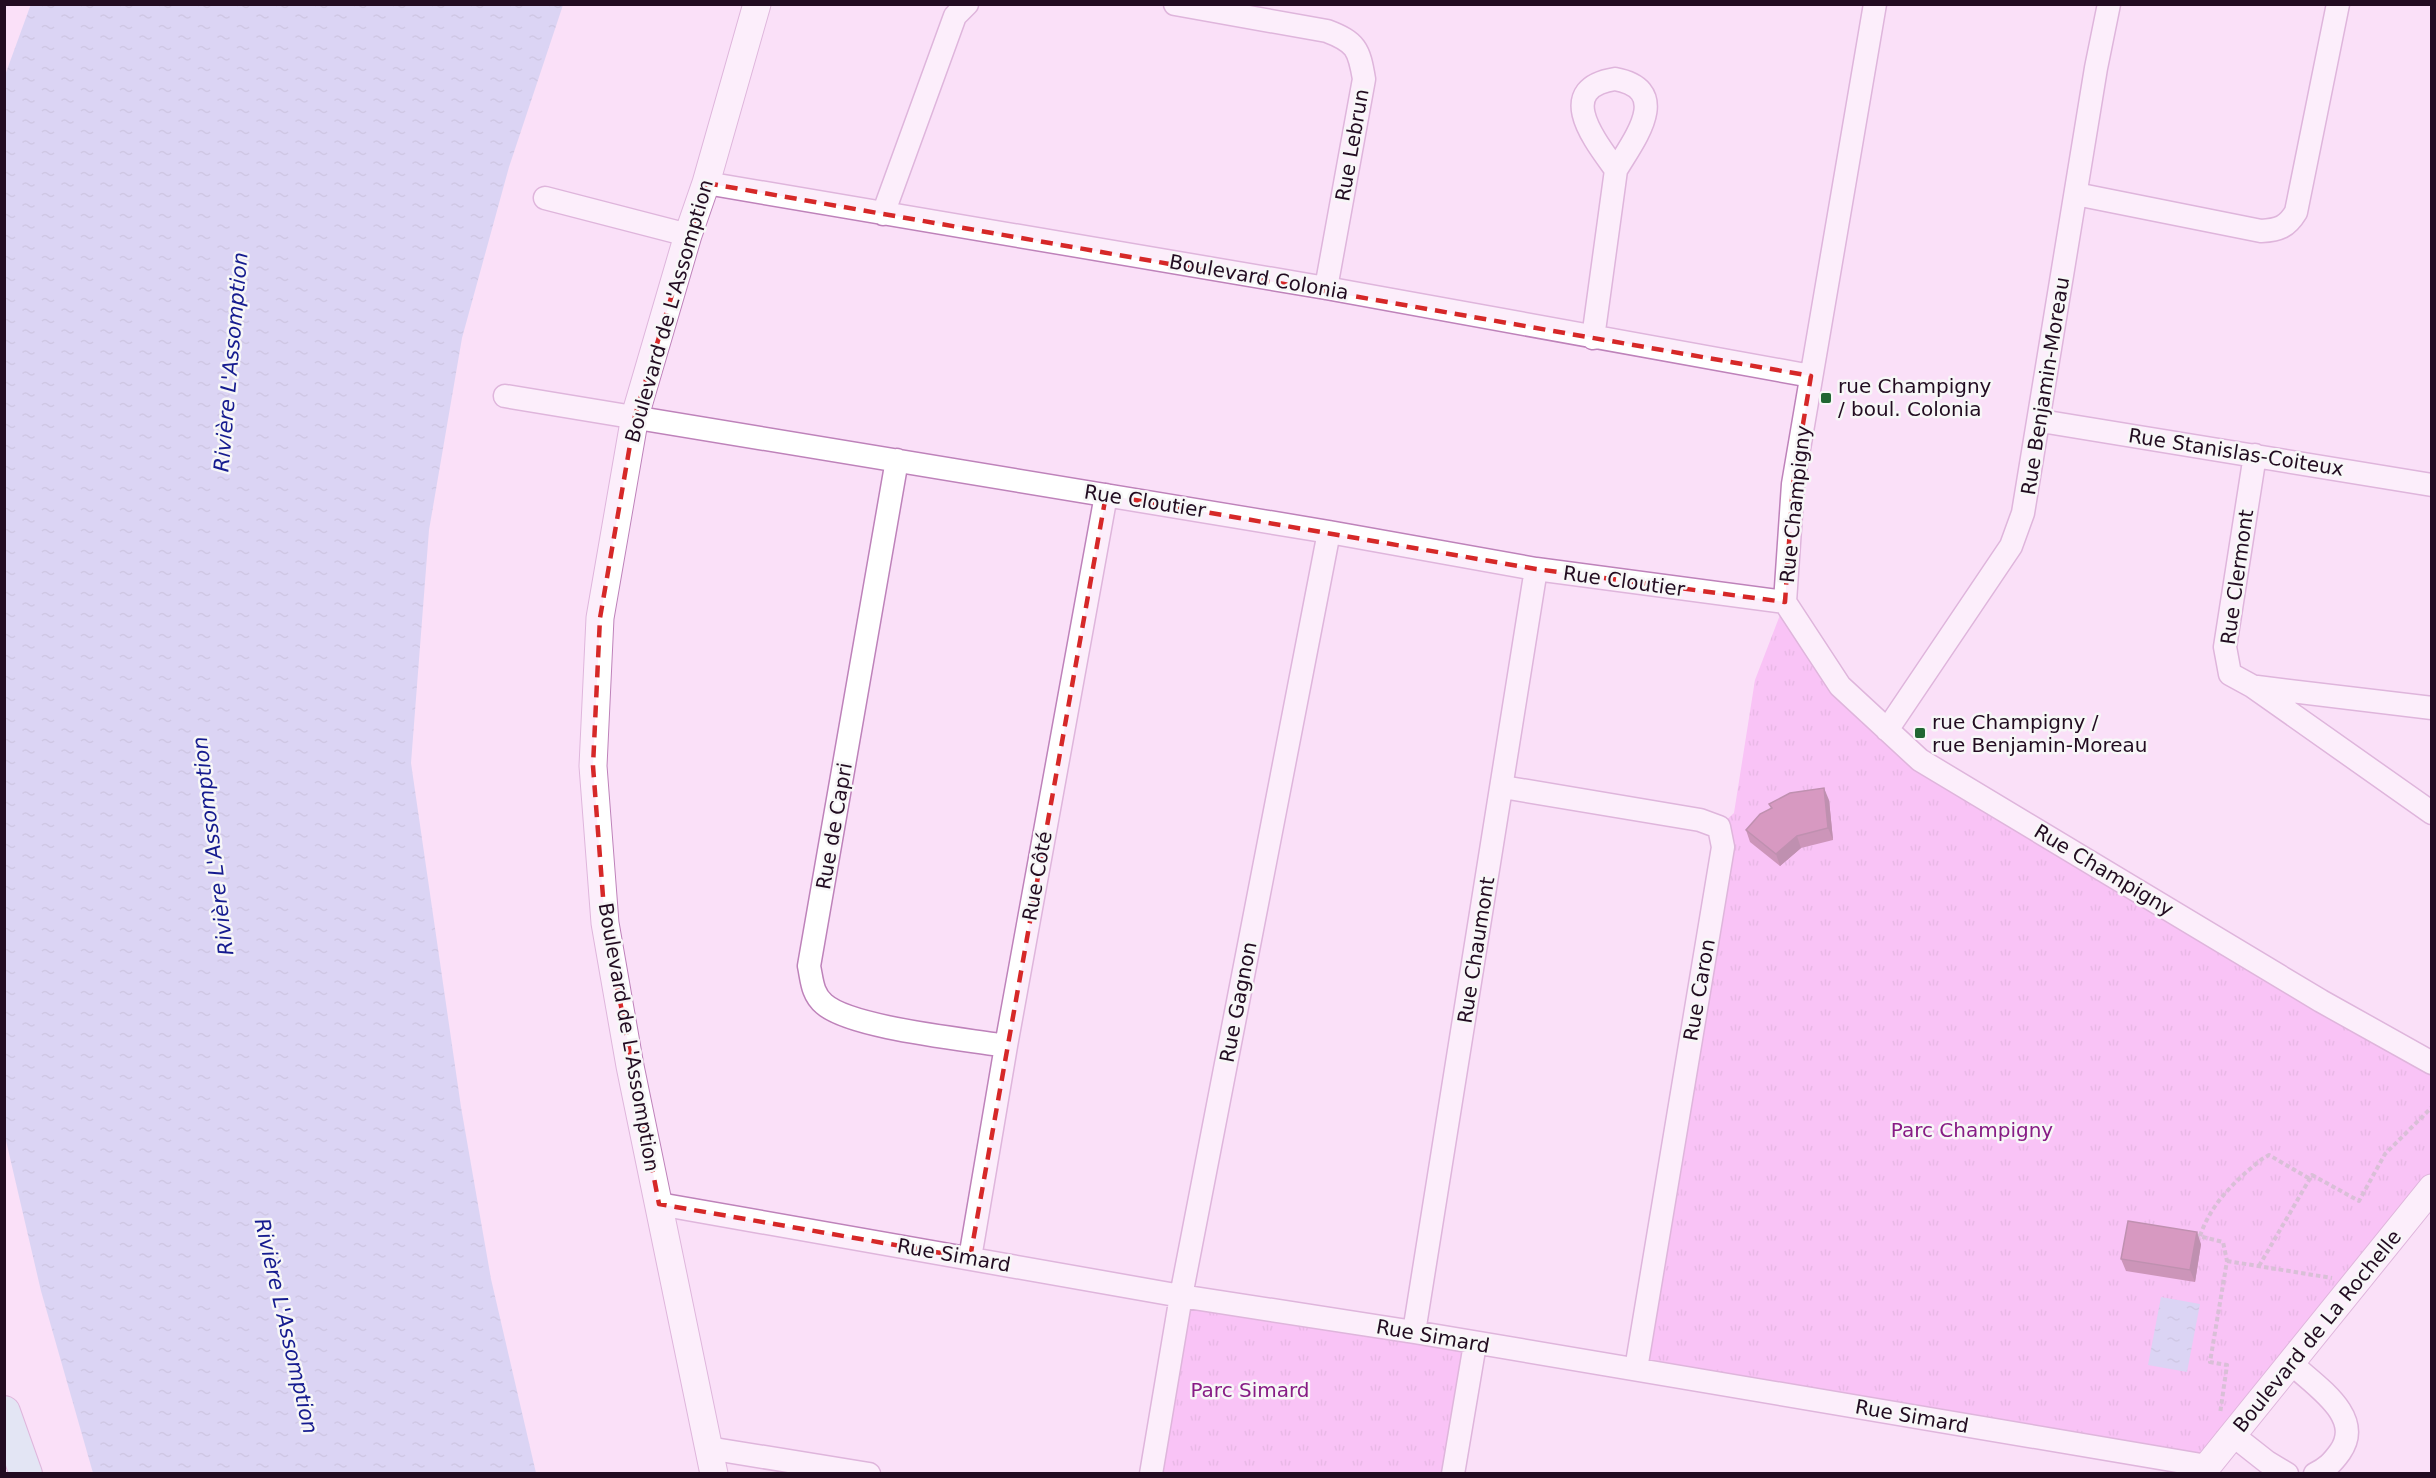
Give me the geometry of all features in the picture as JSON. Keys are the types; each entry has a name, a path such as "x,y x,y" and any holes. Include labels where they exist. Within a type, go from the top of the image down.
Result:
{"main road":[{"path":"4,1412 26,1473"}],"street":[{"name":"Boulevard de L'Assomption","path":"711,1461 630,1066 605,923 593,766 600,618 635,416 688,235 706,183 757,4"},
{"path":"883,214 955,16 967,4"},
{"name":"Rue Lebrun","path":"1175,4 1327,31 1348,39 1360,54 1364,79 1326,288"},
{"name":"Rue Champigny","path":"1875,4 1793,484 1785,602 1840,686 1920,760 2321,1001 2432,1063"},
{"name":"Rue Benjamin-Moreau","path":"1887,730 2011,546 2023,513 2041,421 2076,194 2109,4"},
{"path":"2076,194 2261,231 2275,231 2289,225 2296,212 2338,4"},
{"path":"1593,338 1616,170"},
{"name":"Boulevard Colonia","path":"706,183 1326,288 1810,376"},
{"path":"545,198 688,235"},
{"name":"Rue Cloutier","path":"505,396 1329,532 1536,569 1785,602"},
{"name":"Rue Stanislas-Coiteux","path":"2041,421 2432,485"},
{"name":"Rue Clermont","path":"2255,455 2224,647 2230,674 2253,686 2432,813"},
{"name":"Rue de Capri","path":"897,460 810,966 813,989 823,1004 849,1019 1006,1046"},
{"name":"Rue Côté","path":"970,1258 1106,495"},
{"name":"Rue Gagnon","path":"1151,1473 1181,1296 1329,532"},
{"name":"Rue Chaumont","path":"1414,1332 1503,787 1536,569"},
{"name":"Rue Clermont","path":"2253,686 2432,708"},
{"name":"Rue Caron","path":"1503,787 1700,820 1719,827 1723,847 1636,1369"},
{"name":"Boulevard de La Rochelle","path":"2207,1466 2234,1436 2432,1188"},
{"name":"Rue Simard","path":"659,1204 1181,1296 1414,1332 2207,1466"},
{"path":"1453,1473 1475,1344"},
{"path":"2290,1364 2340,1408 2348,1427 2346,1444 2330,1467 2315,1473"},
{"path":"2234,1436 2267,1462 2287,1473"},
{"path":"711,1461 869,1473"}],"path":[{"path":"2259,1266 2312,1175 2359,1201 2385,1154 2432,1107"},
{"path":"2200,1236 2204,1224 2223,1194 2269,1155 2310,1179"},
{"path":"2188,1234 2223,1242 2227,1261 2210,1362 2227,1365 2207,1466"},
{"path":"2227,1261 2356,1282"}],"highlighted area":[{"path":"706,183 1811,376 1793,484 1785,602 1536,569 1106,495 970,1258 659,1204 605,923 593,766 600,618 635,416"}],"green space":[{"name":"Parc Champigny","path":"1785,602 1887,730 2431,1060 2431,1188 2213,1460 1636,1369 1719,827 1734,813 1755,680"},
{"name":"Parc Simard","path":"1181,1296 1475,1344 1453,1473 1151,1474"}],"water":[{"name":"Rivière L'Assomption","path":"31,4 563,5 509,167 462,338 429,530 411,763 461,1107 491,1279 536,1473 93,1473 41,1291 4,1132 4,78"},
{"path":"2161,1297 2200,1304 2187,1372 2148,1365"}],"building":[{"path":"1824,788 1828,828 1797,836 1776,854 1746,830 1760,814 1772,808 1769,804 1790,793"},
{"path":"2128,1221 2197,1232 2190,1270 2121,1259"}],"place":[{"name":"rue Champigny / boul. Colonia","path":"1826,398"},
{"name":"rue Champigny / rue Benjamin-Moreau","path":"1920,733"}]}
